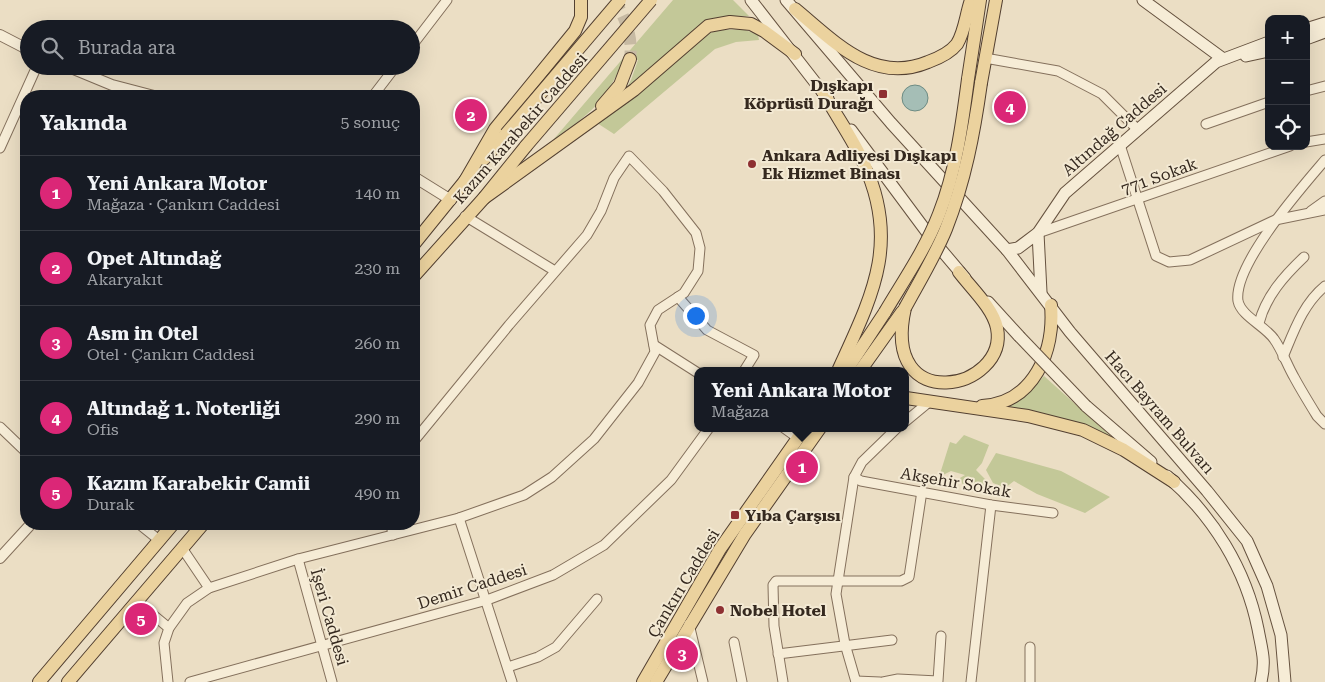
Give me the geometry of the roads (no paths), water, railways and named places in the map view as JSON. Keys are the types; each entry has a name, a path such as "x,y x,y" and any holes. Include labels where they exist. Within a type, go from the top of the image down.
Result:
{"main road":[{"path":"465,181 495,129 575,31 581,17 581,0"},
{"name":"Kazım Karabekir Caddesi","path":"420,237 465,181 620,0"},
{"name":"Kazım Karabekir Caddesi","path":"420,269 465,216 484,198 650,0"},
{"path":"751,0 795,54 932,239 994,318 998,340 987,362 971,378 946,383 925,379 917,374 909,365 903,353 901,325 905,308"},
{"path":"790,5 855,57 874,66 892,68 924,64 951,50 960,37 971,0"},
{"path":"849,367 885,312 938,216 951,177 961,134 980,0"},
{"path":"863,367 905,308 945,231 960,192 973,143 985,58 996,0"},
{"path":"1143,0 1222,58 1251,56 1265,52"},
{"name":"Hacı Bayram Bulvarı","path":"790,5 891,123 1007,250 1070,332 1207,491 1247,541 1267,586 1281,635 1285,682"},
{"path":"484,198 634,90 708,26 730,22 751,24 764,30 795,54"},
{"path":"1310,28 1325,23"},
{"path":"1310,38 1325,32"},
{"name":"Altındağ Caddesi","path":"1007,250 1018,248 1038,234 1058,200 1137,129 1222,58 1265,43"},
{"path":"567,138 610,98 623,79 630,59"},
{"path":"823,92 864,164 880,206 882,229 881,254 874,284 840,367"},
{"path":"1038,234 1041,292"},
{"path":"959,272 1086,406 1174,482 1210,522 1230,552 1253,602 1265,663 1261,682"},
{"path":"957,407 991,405 1004,401 1020,393 1032,383 1040,370 1051,336 1051,305"},
{"path":"909,399 1028,416 1082,430 1124,450 1174,482"},
{"name":"Çankırı Caddesi","path":"656,682 689,624 745,534 817,432"},
{"name":"Çankırı Caddesi","path":"643,682 720,549 802,433"},
{"path":"39,682 168,530"},
{"path":"68,682 198,530"}],"street":[{"path":"420,35 447,0"},
{"path":"0,35 20,45"},
{"path":"985,58 1058,71 1102,94 1137,129"},
{"path":"26,90 33,75"},
{"path":"88,75 112,85 131,90"},
{"path":"378,90 389,75"},
{"path":"1310,90 1325,86"},
{"path":"1206,124 1265,103"},
{"path":"0,148 20,104"},
{"path":"1310,141 1325,138"},
{"path":"1120,145 1156,256 1169,262 1190,260 1275,220 1325,210"},
{"name":"771 Sokak","path":"1038,234 1279,150"},
{"path":"420,434 594,224 614,178 629,156 663,191 696,233 700,248 698,271 684,293 658,310 650,325 655,352 638,383 594,439 552,477 524,495 459,518 420,528"},
{"path":"1325,160 1275,220 1242,278 1238,301 1244,314 1259,323 1274,339 1317,416 1325,424"},
{"path":"420,181 451,200"},
{"path":"1308,212 1325,201"},
{"path":"465,216 555,271"},
{"path":"1259,323 1263,307 1283,277 1304,257"},
{"path":"1284,357 1296,326 1314,295 1325,286"},
{"path":"678,297 707,330 754,355 746,367"},
{"path":"654,345 694,370"},
{"path":"909,419 929,402"},
{"path":"0,427 20,446"},
{"name":"Demir Caddesi","path":"190,682 487,600 553,575 604,545 671,480 706,432"},
{"path":"893,432 862,462 854,477 836,594 845,644 856,682 881,682 898,679 938,681 941,636"},
{"name":"Akşehir Sokak","path":"854,477 861,481 992,505 1053,513"},
{"path":"783,682 778,654 773,595 776,581 901,581 909,577 922,492"},
{"path":"971,682 992,505"},
{"path":"459,518 512,682"},
{"path":"0,558 26,530"},
{"path":"146,530 159,540"},
{"path":"392,530 393,535"},
{"path":"168,682 164,643 170,628 187,603 209,588 298,559 412,530"},
{"path":"182,548 209,588"},
{"name":"İşeri Caddesi","path":"298,559 332,682"},
{"path":"508,667 538,657 556,647 597,599"},
{"path":"133,606 152,614 170,628"},
{"path":"689,624 703,682"},
{"path":"778,654 845,644 892,640"},
{"path":"734,642 742,682"},
{"path":"1030,647 1030,682"}],"water":[{"path":"915,85 924,89 928,98 924,107 915,111 906,107 902,98 906,89"}],"tunnel":[{"path":"614,0 628,28 631,51 630,59"}],"place":[{"name":"Dışkapı Köprüsü Durağı","path":"883,94"},
{"name":"Altındağ 1. Noterliği","path":"1010,107"},
{"name":"Opet Altındağ","path":"471,115"},
{"name":"Ankara Adliyesi Dışkapı Ek Hizmet Binası","path":"752,164"},
{"name":"Yeni Ankara Motor","path":"802,467"},
{"name":"Yıba Çarşısı","path":"735,515"},
{"name":"Nobel Hotel","path":"720,610"},
{"name":"Kazım Karabekir Camii","path":"141,619"},
{"name":"Asm in Otel","path":"682,654"}]}
